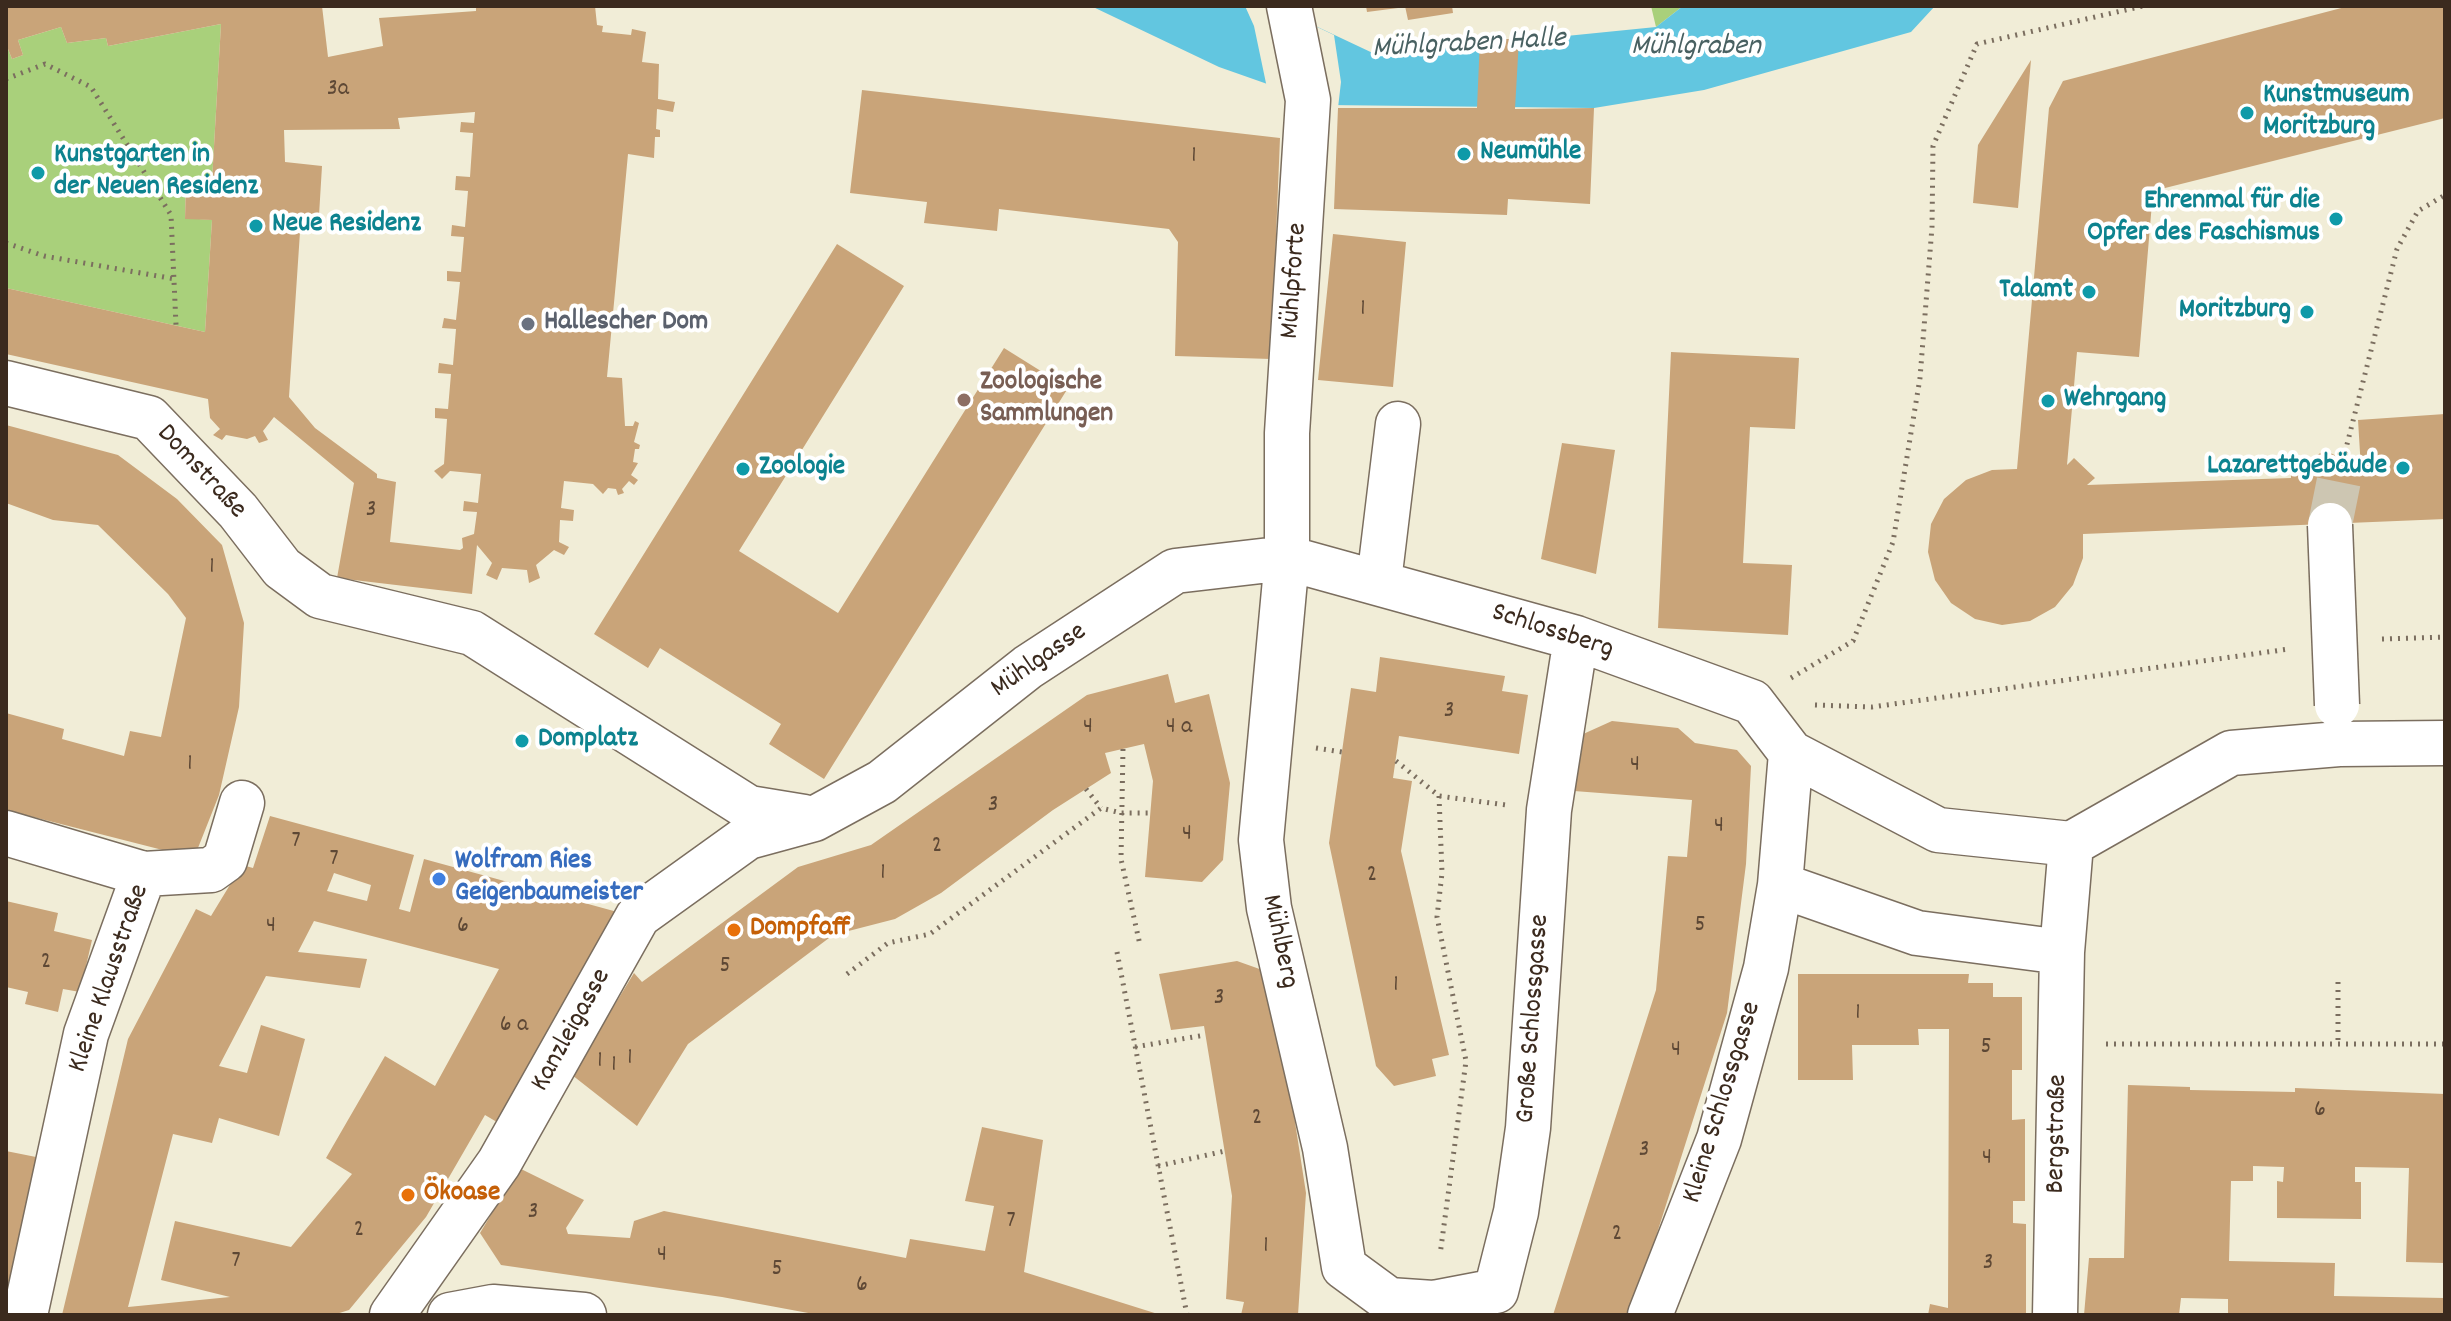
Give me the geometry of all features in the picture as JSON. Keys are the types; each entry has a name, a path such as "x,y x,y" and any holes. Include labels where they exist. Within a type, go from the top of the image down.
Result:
{"street":[{"name":"Mühlpforte","path":"1287,558 1287,433 1308,100 1291,11"},
{"name":"Domstraße","path":"6,383 149,418 238,511 282,568 320,596 472,633 749,808 814,819"},
{"path":"1379,581 1398,424"},
{"path":"2330,525 2338,724"},
{"name":"Schlossberg","path":"1287,558 1576,638 1752,702"},
{"name":"Mühlgasse","path":"814,819 882,782 1028,667 1175,571 1287,558"},
{"name":"Mühlberg","path":"1287,558 1261,840 1269,908 1325,1148 1344,1267 1389,1300"},
{"name":"Große Schlossgasse","path":"1389,1300 1433,1303 1496,1291 1516,1212 1528,1128 1549,810 1576,638"},
{"path":"1752,702 1791,753 1938,830 2071,844 2231,753 2338,724 2445,743"},
{"name":"Kleine Schlossgasse","path":"1650,1315 1719,1139 1766,968 1780,885 1791,753"},
{"name":"Kleine Klausstraße","path":"25,1315 86,1034 144,874 211,870 225,860 242,803"},
{"name":"Kanzleigasse","path":"392,1315 499,1163 638,916 748,837 814,819"},
{"path":"6,833 144,874"},
{"name":"Bergstraße","path":"2055,1315 2062,952 2071,844"},
{"path":"1780,885 1917,933 2062,952"},
{"path":"450,1315 493,1307 584,1315"}],"path":[{"path":"1752,702 1853,641 1893,542 1920,378 1932,227 1933,146 1977,44 2143,6"},
{"path":"6,79 45,64 91,87 171,215 176,325"},
{"path":"2343,460 2397,249 2418,211 2445,195"},
{"path":"6,243 44,256 175,279"},
{"path":"2367,640 2445,637"},
{"path":"1752,702 1872,707 2291,649"},
{"path":"1123,749 1121,859 1140,945"},
{"path":"1396,761 1439,796 1549,810"},
{"path":"1086,789 1101,808 1121,813 1151,813"},
{"path":"1433,1303 1466,1061 1437,917 1442,873 1439,796"},
{"path":"847,974 888,943 930,934 1101,808"},
{"path":"1117,952 1187,1315"},
{"path":"2338,982 2338,1044"},
{"path":"1135,1047 1205,1035"},
{"path":"2060,1044 2445,1044"},
{"path":"1158,1166 1225,1151"}],"green space":[{"path":"1651,6 1683,6 1656,27"},
{"path":"221,24 212,181 186,181 185,218 212,220 205,332 6,288 6,44 12,59 23,55 18,40 61,27 67,43 106,38 108,46"}],"water":[{"name":"Mühlgraben","path":"1091,6 1273,6 1377,55 1656,27 1683,6 1935,6 1911,32 1704,90 1594,108 1327,105 1219,67"}],"pier":[{"path":"1245,6 1273,6 1334,35 1341,82 1338,108 1267,88 1254,26"}],"building":[{"path":"6,6 322,6 328,57 383,46 379,18 476,11 476,6 595,6 597,25 603,26 602,32 631,35 632,29 646,32 642,62 659,64 658,99 675,102 673,112 657,109 656,129 660,130 660,137 655,137 654,158 628,154 607,377 622,378 625,426 633,426 635,421 639,423 634,442 640,445 639,449 635,449 633,462 638,463 631,475 638,480 634,485 629,481 622,489 624,493 618,495 616,489 608,488 603,494 593,484 564,481 561,508 574,510 573,521 560,520 559,542 569,547 564,555 554,550 536,565 540,578 529,583 527,570 502,568 497,580 486,575 492,563 477,545 472,594 337,578 354,483 274,417 263,431 268,440 259,443 255,436 247,439 226,435 222,440 213,435 220,429 210,418 208,399 6,354 6,288 205,332 212,220 185,219 186,180 212,181 221,24 108,46 106,38 67,43 61,27 18,40 23,55 12,59 6,44","holes":["475,112 474,123 461,122 460,132 473,133 470,177 456,176 455,190 468,191 465,227 452,225 451,236 464,237 461,272 447,271 447,281 460,282 456,320 444,318 442,328 456,329 453,365 439,363 438,373 451,374 448,409 435,408 435,418 447,419 444,464 434,471 442,479 450,471 481,474 478,503 464,501 463,511 477,512 474,534 462,538 463,548 460,550 390,542 396,482 377,478 377,474 315,428 289,397 300,232 318,232 322,166 285,162 284,130 400,129 398,118"]},
{"path":"1366,6 1398,6 1398,8 1367,12"},
{"path":"1405,6 1452,6 1453,13 1408,20"},
{"path":"2349,6 2445,6 2445,118 2153,191 2139,357 2077,352 2067,465 2074,458 2095,478 2087,485 2291,478 2291,472 2325,450 2361,469 2358,420 2445,414 2445,519 2083,534 2083,558 2073,585 2055,607 2030,621 2002,625 1975,619 1951,603 1935,580 1928,552 1931,524 1944,499 1966,480 1992,470 2017,469 2049,108 2063,81"},
{"name":"Neumühle","path":"1480,39 1519,39 1515,109 1594,108 1590,204 1508,199 1507,215 1334,209 1338,108 1477,108"},
{"path":"2031,60 2018,208 1973,203 1978,145"},
{"path":"862,90 1280,138 1271,359 1175,356 1178,242 1169,229 999,209 997,231 924,223 927,202 850,193"},
{"path":"1333,234 1406,242 1393,387 1318,380"},
{"name":"Zoologie","path":"837,244 904,286 739,551 838,613 1004,348 1068,388 824,779 769,744 781,724 660,648 648,668 594,634"},
{"path":"1671,352 1799,358 1795,429 1750,427 1743,563 1792,565 1788,635 1658,628"},
{"path":"6,425 118,455 177,499 222,545 244,623 239,707 219,795 194,858 6,810 6,713 64,729 62,739 124,756 130,731 161,737 186,618 168,594 98,525 53,520 6,503"},
{"path":"1562,443 1615,450 1596,574 1541,559"},
{"path":"1380,657 1505,676 1502,691 1528,695 1519,754 1399,736 1393,778 1412,781 1401,851 1449,1055 1432,1059 1436,1076 1394,1086 1376,1066 1329,843 1351,688 1376,692"},
{"path":"1168,674 1175,703 1209,694 1230,783 1223,860 1202,882 1145,877 1153,781 1144,744 1105,753 1111,773 1053,810 941,893 895,919 833,935 688,1044 637,1126 572,1075 634,973 642,982 798,867 871,845 1087,695"},
{"path":"1612,721 1678,728 1695,743 1737,750 1751,766 1746,864 1727,1013 1631,1315 1553,1315 1656,990 1668,856 1687,857 1692,800 1574,791 1581,735"},
{"path":"270,816 414,855 399,909 410,912 424,859 621,913 507,1128 485,1115 426,1217 349,1310 333,1315 62,1315 128,1039 196,909 211,916 242,865 253,868","holes":["334,873 371,885 367,901 327,891","314,921 499,969 435,1086 385,1056 326,1158 352,1174 291,1247 175,1221 161,1280 230,1297 128,1307 173,1134 212,1143 219,1118 279,1136 305,1039 261,1025 247,1073 219,1066 266,976 360,988 367,959 298,952"]},
{"path":"6,901 58,913 54,931 92,940 80,992 63,989 58,1012 25,1004 28,992 6,987"},
{"path":"1237,961 1268,972 1288,1077 1306,1193 1298,1315 1241,1315 1244,1302 1226,1299 1232,1196 1204,1026 1171,1030 1159,974"},
{"path":"1798,974 1969,974 1968,983 1993,983 1993,997 2022,997 2022,1070 2012,1070 2012,1120 2025,1119 2025,1201 2013,1201 2013,1223 2026,1224 2026,1315 1928,1315 1930,1304 1948,1308 1949,1029 1918,1029 1919,1045 1852,1045 1853,1080 1798,1080"},
{"path":"2128,1085 2190,1087 2190,1090 2295,1092 2295,1088 2445,1094 2445,1263 2406,1262 2409,1168 2355,1167 2355,1182 2361,1182 2361,1219 2277,1218 2277,1181 2283,1182 2284,1167 2253,1166 2253,1181 2231,1181 2229,1261 2335,1263 2334,1296 2445,1298 2445,1315 2228,1315 2228,1299 2181,1298 2179,1315 2084,1315 2089,1258 2124,1258"},
{"path":"982,1127 1043,1140 1024,1272 1161,1315 819,1315 722,1297 501,1265 480,1233 519,1168 584,1200 566,1228 568,1234 630,1238 634,1221 664,1211 906,1258 910,1239 985,1251 994,1206 965,1201"},
{"path":"6,1151 41,1158 6,1315"}],"tunnel":[{"path":"2330,525 2343,460"}],"place":[{"name":"Kunstmuseum Moritzburg","path":"2247,113"},
{"name":"Neumühle","path":"1464,154"},
{"name":"Kunstgarten in der Neuen Residenz","path":"38,173"},
{"name":"Ehrenmal für die Opfer des Faschismus","path":"2336,219"},
{"name":"Neue Residenz","path":"256,226"},
{"name":"Talamt","path":"2089,292"},
{"name":"Moritzburg","path":"2307,312"},
{"name":"Hallescher Dom","path":"528,324"},
{"name":"Zoologische Sammlungen","path":"964,400"},
{"name":"Wehrgang","path":"2048,401"},
{"name":"Lazarettgebäude","path":"2403,468"},
{"name":"Zoologie","path":"743,469"},
{"name":"Domplatz","path":"522,741"},
{"name":"Wolfram Ries Geigenbaumeister","path":"439,879"},
{"name":"Dompfaff","path":"734,930"},
{"name":"Ökoase","path":"408,1195"}],"water label":[{"name":"Mühlgraben Halle","path":"1469,46"}]}
